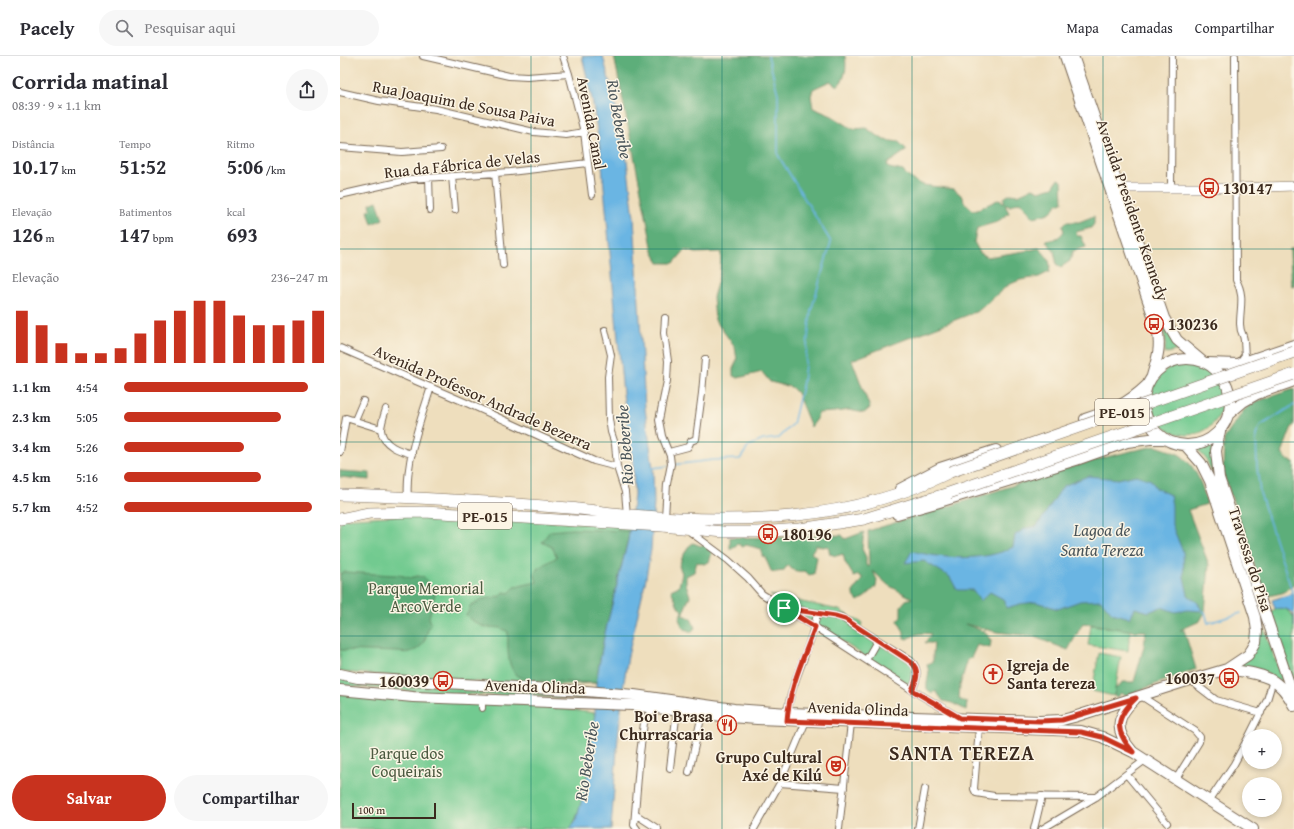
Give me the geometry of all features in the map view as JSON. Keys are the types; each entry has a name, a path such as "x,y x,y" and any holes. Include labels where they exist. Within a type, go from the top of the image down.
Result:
{"highway":[{"name":"PE-015","path":"340,519 369,513 424,512 663,520 727,520 774,518 845,509 879,500 926,484 950,472 1294,352"},
{"name":"PE-015","path":"663,520 686,529 738,533 800,529 864,519 949,492 1294,374"},
{"name":"PE-015","path":"340,495 571,508 629,518"}],"main road":[{"name":"Avenida Presidente Kennedy","path":"1065,56 1157,327 1160,342 1150,380"},
{"name":"Avenida Presidente Kennedy","path":"1072,56 1164,318 1177,340 1204,362"},
{"path":"879,500 940,468 1114,409 1132,398 1162,366 1175,360 1188,358 1204,362 1238,364 1294,346"},
{"path":"1204,362 1220,373 1229,388 1231,405 1229,414 1220,431 1216,451 1219,478 1258,608 1268,624 1294,698"},
{"path":"1150,380 1144,402 1148,420 1152,427 1166,439 1175,444 1185,445 1201,443 1220,431"},
{"path":"1229,414 1243,402 1257,394 1294,381"},
{"path":"864,519 893,515 930,505 1076,460 1127,442 1150,438 1166,439"},
{"name":"Travessa do Pisa","path":"1185,445 1201,463 1210,481 1258,608 1256,642 1244,658 1227,669"},
{"path":"1227,669 1260,674 1273,680 1284,690 1294,706"},
{"name":"Avenida Olinda","path":"340,674 358,678 586,691 656,708 730,718 960,718 1040,721 1062,720 1227,669"},
{"name":"Avenida Olinda","path":"340,690 482,704 635,702 734,709 806,721 1081,732 1102,737 1133,752 1253,829"},
{"path":"1133,752 1123,737 1120,730 1120,722 1122,714 1139,697"}],"street":[{"path":"422,56 508,76 527,77 569,74"},
{"name":"Avenida Canal","path":"563,56 584,132 592,196"},
{"path":"1171,188 1172,56"},
{"path":"1235,56 1236,280 1242,293 1240,322 1245,355 1238,364"},
{"name":"Rua Joaquim de Sousa Paiva","path":"340,92 379,101 436,109 534,132 566,135 584,132"},
{"path":"340,147 402,152 441,149"},
{"name":"Rua da Fábrica de Velas","path":"340,195 411,179 495,173 588,162"},
{"path":"495,173 503,265"},
{"path":"452,176 455,210"},
{"path":"429,177 430,210"},
{"path":"1119,188 1236,188 1294,186"},
{"path":"663,520 667,484 671,466 669,452 662,436 659,420 668,381 668,361 664,332 665,318"},
{"path":"605,330 611,355 608,377 609,419 615,449 616,467 625,492 629,518"},
{"name":"Avenida Professor Andrade Bezerra","path":"340,348 431,387 594,461 616,467"},
{"path":"669,452 688,447 690,442 696,438 705,359"},
{"path":"408,498 408,481 412,454 431,387"},
{"path":"355,420 363,400"},
{"path":"386,408 381,430 386,441 396,450 412,454"},
{"path":"340,452 345,418 355,420 381,430"},
{"path":"686,529 728,560 748,578 759,592 912,690 960,718"},
{"path":"784,608 841,617 914,665 917,675 912,690"},
{"path":"787,717 794,683 815,627 817,613"},
{"path":"866,660 878,641"},
{"path":"1190,680 1216,700 1261,713"},
{"path":"1253,729 1267,700 1273,680"},
{"path":"1139,697 1195,731 1200,737 1199,742 1176,779"},
{"path":"635,702 644,723"},
{"path":"636,827 639,760 644,723 656,708"},
{"path":"670,768 677,710"},
{"path":"689,772 702,714"},
{"path":"754,829 780,783 806,721"},
{"path":"840,829 851,723"},
{"path":"979,728 974,789 976,793 994,796 1096,797"},
{"path":"1209,801 1234,764 1242,749"},
{"path":"1042,829 1096,797 1145,760"},
{"path":"1127,775 1167,823"},
{"path":"780,783 844,788"},
{"path":"918,829 925,789"},
{"path":"1034,829 1042,796"},
{"path":"636,814 658,829"}],"green space":[{"path":"614,56 845,56 846,68 844,77 837,86 830,81 813,89 811,96 813,108 832,116 853,129 866,128 884,140 899,142 907,150 887,164 889,168 903,171 910,178 923,185 954,189 963,197 964,202 973,210 1000,199 1004,204 1004,198 1010,194 1018,195 1033,188 1039,191 1053,187 1058,179 1062,181 1063,202 1057,204 1053,210 1044,215 1033,217 1019,202 1010,206 1005,205 1009,213 997,222 977,228 974,242 980,253 988,257 1039,248 1046,256 1050,264 1049,272 1039,277 1020,280 1008,285 978,311 852,360 870,408 864,413 849,410 818,413 817,419 811,427 797,393 791,387 770,382 762,372 738,378 733,376 733,369 737,360 735,347 715,320 713,297 720,273 721,252 696,253 685,250 674,263 659,263 653,251"},
{"path":"377,201 383,219 372,224 368,211 371,209 370,204"},
{"path":"1094,216 1094,224 1091,228 1076,232 1077,236 1081,236 1086,247 1073,251 1070,261 1061,267 1057,265 1054,251 1046,241 1060,236 1064,231 1062,226 1066,222 1079,222"},
{"path":"1294,248 1294,286 1291,285 1290,249"},
{"path":"1149,290 1181,349 1164,354 1166,342 1164,333"},
{"path":"1187,363 1207,369 1217,379 1223,399 1217,419 1207,429 1187,435 1167,429 1157,419 1151,399 1157,379 1167,369"},
{"path":"1294,389 1294,425 1282,453 1287,460 1294,462 1294,585 1282,593 1268,596 1258,582 1253,559 1223,473 1224,439 1244,410 1255,402"},
{"path":"1215,442 1212,452 1213,475 1206,459 1196,448 1207,446"},
{"path":"1156,446 1180,455 1186,459 1195,470 1207,504 1188,510 1209,565 1205,612 1200,621 1180,630 1184,630 1196,669 1124,696 1121,693 1117,697 1114,696 1115,688 1119,687 1122,682 1134,682 1144,646 1146,631 1133,631 1083,623 1068,650 1032,636 997,632 965,624 985,632 991,641 990,648 977,645 971,658 968,659 960,685 959,699 967,703 966,710 952,703 943,701 936,691 932,694 927,689 929,672 927,665 933,661 934,643 925,643 931,634 921,633 907,639 904,638 904,632 898,621 901,616 901,606 906,600 912,598 888,585 873,571 877,580 876,587 858,601 853,595 853,592 863,578 858,575 854,577 845,562 843,554 836,556 830,554 828,546 822,547 816,545 811,553 817,557 814,574 809,575 805,571 793,570 788,565 783,571 771,571 765,557 762,556 762,549 746,545 743,547 738,544 730,549 730,537 773,538 842,535 845,539 864,532 862,549 866,557 866,565 869,567 868,531 1066,468"},
{"path":"340,469 341,471 370,473 370,480 340,477"},
{"name":"Parque Memorial ArcoVerde","path":"422,514 631,526 604,637 596,683 536,686 340,672 340,519"},
{"path":"572,529 630,531 604,637 596,683 553,682 521,678 513,671 509,660 508,632 500,628 481,625 466,615 469,611 469,607 482,599 497,596 500,597 504,592 509,593 515,587 537,582 534,574 538,568 557,557 552,547 542,542 550,531"},
{"path":"693,543 701,546 704,544 713,550 709,562 704,564 697,562 694,572 686,576 686,584 690,596 682,615 691,618 695,628 691,632 683,628 679,619 682,611 678,606 671,590 679,586 682,573 679,566 688,547"},
{"path":"344,572 400,575 410,578 417,576 425,578 435,594 429,617 431,624 423,643 417,649 410,652 340,650 340,574"},
{"path":"770,595 839,610 862,623 860,629 869,638 920,669 911,686"},
{"path":"1275,609 1286,609 1294,617 1294,684 1269,614"},
{"path":"1258,613 1284,683 1258,669 1237,666 1252,655"},
{"path":"1091,625 1130,630 1128,651 1088,645"},
{"path":"1099,653 1121,657 1114,696 1092,691"},
{"path":"340,677 583,696 584,699 370,688 340,685"},
{"name":"Parque dos Coqueirais","path":"340,694 482,699 595,713 585,790 576,818 570,829 340,829"}],"water":[{"name":"Rio Beberibe","path":"582,56 603,56 617,111 627,161 634,217 645,408 653,468 654,503 651,550 628,656 624,682 611,829 570,829 576,821 586,784 595,713 596,683 604,637 628,540 634,495 633,461 623,394 601,155 592,99"},
{"name":"Lagoa de Santa Tereza","path":"1136,475 1151,480 1156,488 1170,495 1172,505 1172,525 1183,552 1184,577 1188,595 1198,603 1202,611 1187,610 1175,612 1161,607 1149,612 1135,608 1130,618 1112,613 1101,600 1080,601 1058,609 1036,602 1006,608 1005,600 990,592 980,601 973,590 957,590 950,577 924,561 905,563 912,551 936,556 963,558 1002,552 1013,547 1015,535 1026,528 1037,526 1063,486 1088,476 1118,479"},
{"path":"1294,593 1294,617 1289,610 1281,608 1275,609 1272,600"}],"waterway":[{"path":"672,465 713,460 740,459 749,446 763,440 779,438 793,424 803,382 811,311 831,242 778,155 778,94 768,56"},
{"path":"1293,594 1260,493 1257,467 1256,435 1260,426 1294,405"},
{"path":"652,468 668,466"},
{"path":"1202,611 1205,612 1208,623 1241,613"}],"place":[{"name":"130147","path":"1209,188"},
{"name":"130236","path":"1154,324"},
{"name":"180196","path":"768,534"},
{"name":"Igreja de Santa tereza","path":"993,674"},
{"name":"160037","path":"1229,678"},
{"name":"160039","path":"443,681"},
{"name":"Boi e Brasa Churrascaria","path":"727,725"},
{"name":"Grupo Cultural Axé de Kilú","path":"836,766"}],"district":[{"name":"SANTA TEREZA","path":"962,752"}],"route":[{"path":"784,608 841,617 845,619 911,662 916,668 917,675 912,690 960,718 1040,721 1062,720 1136,698 1122,714 1120,722 1120,730 1123,737 1133,752 1102,737 1081,732 787,721 794,683 815,627 784,608"}]}
